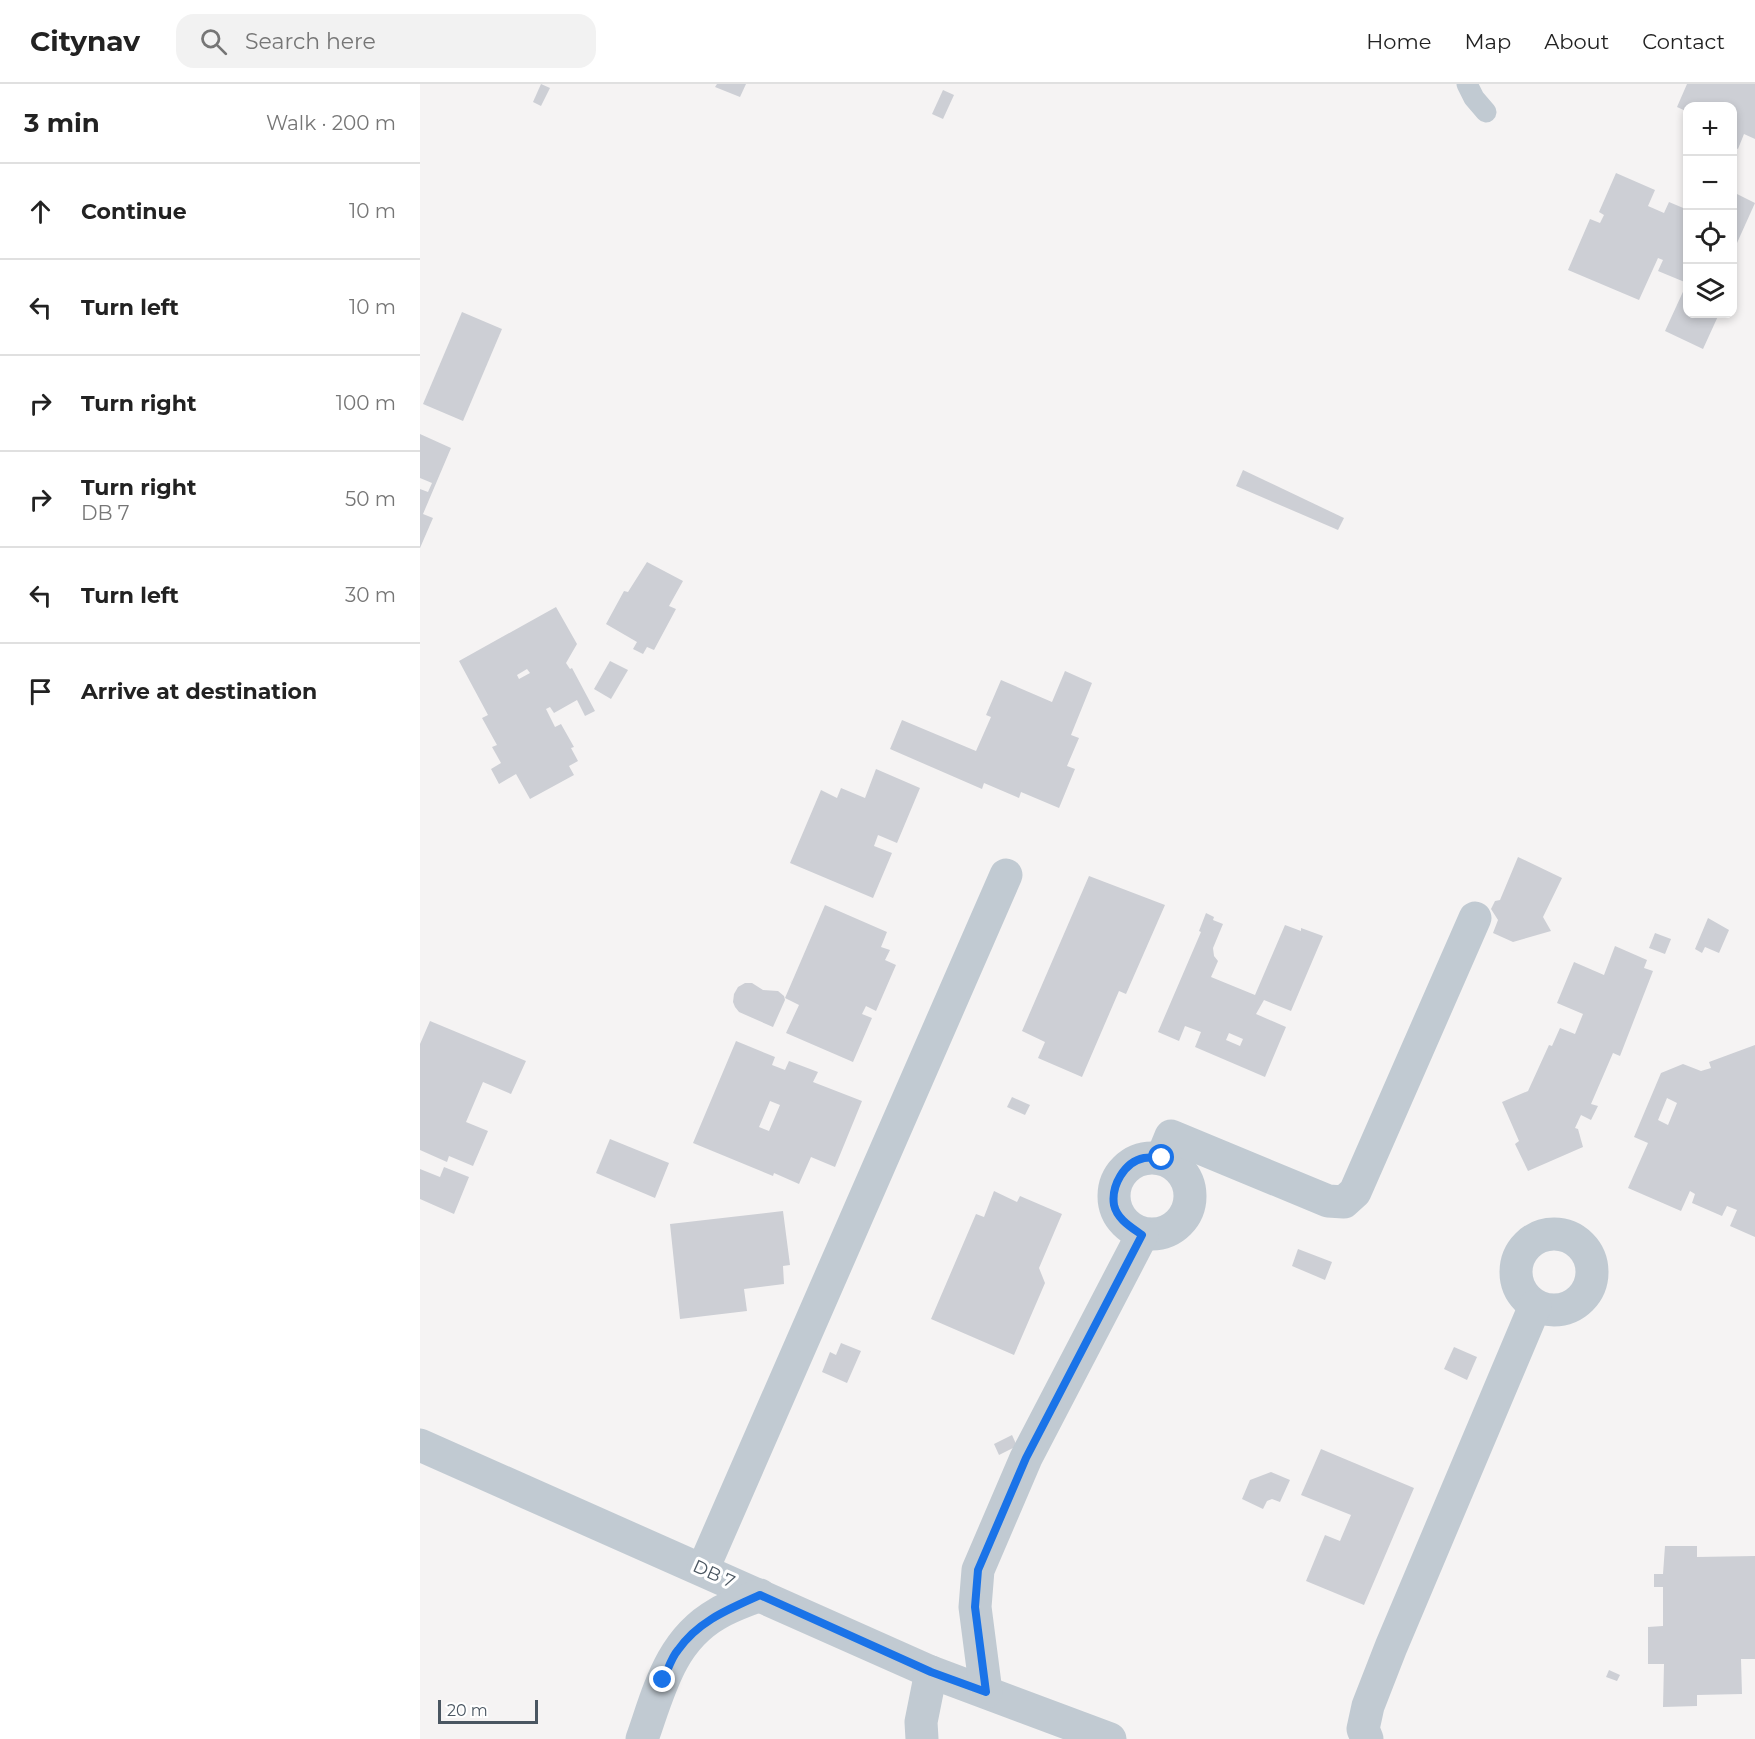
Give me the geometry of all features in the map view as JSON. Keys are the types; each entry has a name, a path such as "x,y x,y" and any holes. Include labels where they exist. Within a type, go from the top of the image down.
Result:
{"street":[{"path":"703,1569 1006,875"},
{"path":"1162,1158 1171,1136 1328,1201 1344,1202 1355,1192 1475,918"},
{"path":"1142,1158 1162,1158 1180,1169 1190,1186 1190,1207 1180,1224 1162,1235 1142,1235 1125,1224 1114,1206 1114,1186 1125,1168 1142,1158"},
{"path":"986,1692 975,1607 978,1570 1026,1458 1142,1235"},
{"path":"1367,1739 1363,1729 1368,1706 1390,1647 1535,1306"},
{"name":"DB 7","path":"420,1445 931,1672 1110,1739"},
{"path":"642,1739 663,1680 677,1651 694,1631 717,1614 760,1595"},
{"path":"922,1739 921,1722 931,1672"}],"lane":[{"path":"1467,84 1474,98 1486,112"}],"building":[{"path":"541,84 550,88 541,106 533,102"},
{"path":"717,84 746,84 740,97 715,87"},
{"path":"1687,84 1755,84 1755,139 1744,134 1737,148 1737,102 1683,102 1683,110 1677,107"},
{"path":"943,90 954,95 943,119 932,114"},
{"path":"1616,173 1655,190 1648,206 1664,213 1669,202 1683,208 1683,281 1658,271 1663,260 1658,258 1639,300 1568,270 1590,219 1600,223 1604,215 1599,212"},
{"path":"1737,194 1755,203 1737,243"},
{"path":"1683,292 1683,318 1717,318 1703,349 1665,331"},
{"path":"462,312 502,329 463,421 423,404"},
{"path":"420,434 451,448 423,514 433,518 420,548 420,489 428,492 432,483 420,478"},
{"path":"1243,470 1344,518 1338,530 1236,486"},
{"path":"647,562 683,581 669,606 676,609 654,650 647,647 643,654 633,649 637,642 606,624 624,591 628,592"},
{"path":"556,607 577,644 566,663 570,669 572,668 595,711 585,716 577,700 554,713 550,707 546,709 555,727 561,724 574,747 571,748 578,761 569,766 574,775 530,799 516,774 499,784 491,769 501,763 492,747 497,745 482,718 488,715 459,661","holes":["527,669 530,673 519,679 517,675"]},
{"path":"610,661 628,670 611,699 594,689"},
{"path":"1065,671 1092,683 1071,735 1079,738 1067,766 1075,769 1059,808 1021,792 1019,798 984,783 982,789 890,749 902,720 976,751 991,717 986,715 1001,680 1052,702"},
{"path":"876,769 920,788 897,843 878,835 874,846 892,853 873,898 790,863 821,790 837,798 841,788 865,798"},
{"path":"1518,857 1562,878 1543,917 1551,931 1513,942 1493,933 1498,920 1491,909 1495,901 1500,900"},
{"path":"1089,876 1165,905 1126,994 1119,991 1082,1077 1038,1058 1045,1042 1022,1031"},
{"path":"825,905 887,932 881,947 890,950 885,960 896,965 876,1011 866,1006 862,1014 872,1018 853,1062 786,1033 799,1005 785,998"},
{"path":"1206,913 1214,917 1213,920 1223,924 1213,948 1214,956 1218,961 1211,977 1255,995 1285,925 1323,936 1291,1011 1264,1000 1256,1014 1286,1027 1265,1077 1195,1047 1201,1032 1185,1026 1179,1041 1158,1032 1201,932 1199,931","holes":["1229,1033 1243,1039 1240,1046 1226,1040"]},
{"path":"1708,918 1729,930 1719,953 1705,947 1702,953 1695,949"},
{"path":"1655,933 1671,939 1665,954 1649,948"},
{"path":"1615,946 1647,960 1644,968 1653,971 1620,1056 1613,1053 1591,1104 1598,1106 1591,1120 1581,1115 1575,1128 1578,1129 1583,1147 1528,1171 1515,1144 1519,1141 1502,1102 1528,1091 1549,1045 1552,1046 1560,1028 1575,1034 1583,1014 1557,1003 1574,962 1604,975"},
{"path":"745,983 752,983 763,990 778,991 784,996 785,1000 773,1027 739,1012 735,1007 734,994 738,987"},
{"path":"430,1021 526,1061 511,1094 483,1082 466,1122 488,1131 473,1166 449,1156 447,1162 420,1150 420,1044"},
{"path":"736,1041 775,1057 772,1065 785,1070 789,1061 818,1072 813,1082 862,1101 835,1167 811,1157 799,1184 774,1173 773,1176 693,1143","holes":["770,1101 780,1105 769,1131 759,1127"]},
{"path":"1755,1045 1755,1237 1730,1226 1737,1210 1727,1206 1722,1216 1692,1203 1695,1194 1690,1191 1681,1211 1628,1188 1648,1143 1634,1137 1661,1073 1683,1064 1701,1071 1711,1068 1709,1062","holes":["1667,1098 1677,1103 1668,1125 1658,1120"]},
{"path":"1012,1097 1030,1105 1025,1115 1007,1107"},
{"path":"610,1139 669,1163 655,1198 596,1173"},
{"path":"444,1167 469,1177 454,1214 420,1199 420,1169 440,1177"},
{"path":"994,1191 1017,1202 1020,1196 1062,1214 1039,1268 1045,1283 1014,1355 931,1319 976,1214 984,1217"},
{"path":"783,1211 790,1265 783,1266 784,1284 744,1289 747,1311 680,1319 670,1224"},
{"path":"1298,1249 1332,1262 1325,1280 1292,1266"},
{"path":"841,1343 861,1351 847,1383 822,1372 830,1352 836,1355"},
{"path":"1454,1347 1477,1357 1467,1380 1444,1369"},
{"path":"1012,1435 1017,1446 999,1455 994,1444"},
{"path":"1321,1449 1414,1488 1364,1605 1306,1581 1325,1535 1340,1541 1351,1515 1301,1495"},
{"path":"1271,1472 1290,1480 1280,1502 1272,1499 1267,1501 1263,1509 1242,1499 1250,1480"},
{"path":"1665,1546 1697,1546 1697,1557 1755,1556 1755,1659 1741,1659 1742,1694 1697,1695 1697,1706 1663,1707 1664,1664 1648,1664 1648,1627 1663,1626 1663,1587 1654,1587 1654,1574 1663,1574"},
{"path":"1609,1670 1620,1675 1617,1681 1606,1677"}],"route":[{"path":"663,1680 677,1651 694,1631 717,1614 760,1595 931,1672 986,1692 975,1607 978,1570 1026,1458 1142,1235 1125,1224 1114,1206 1114,1186 1125,1168 1142,1158 1162,1158"}]}
